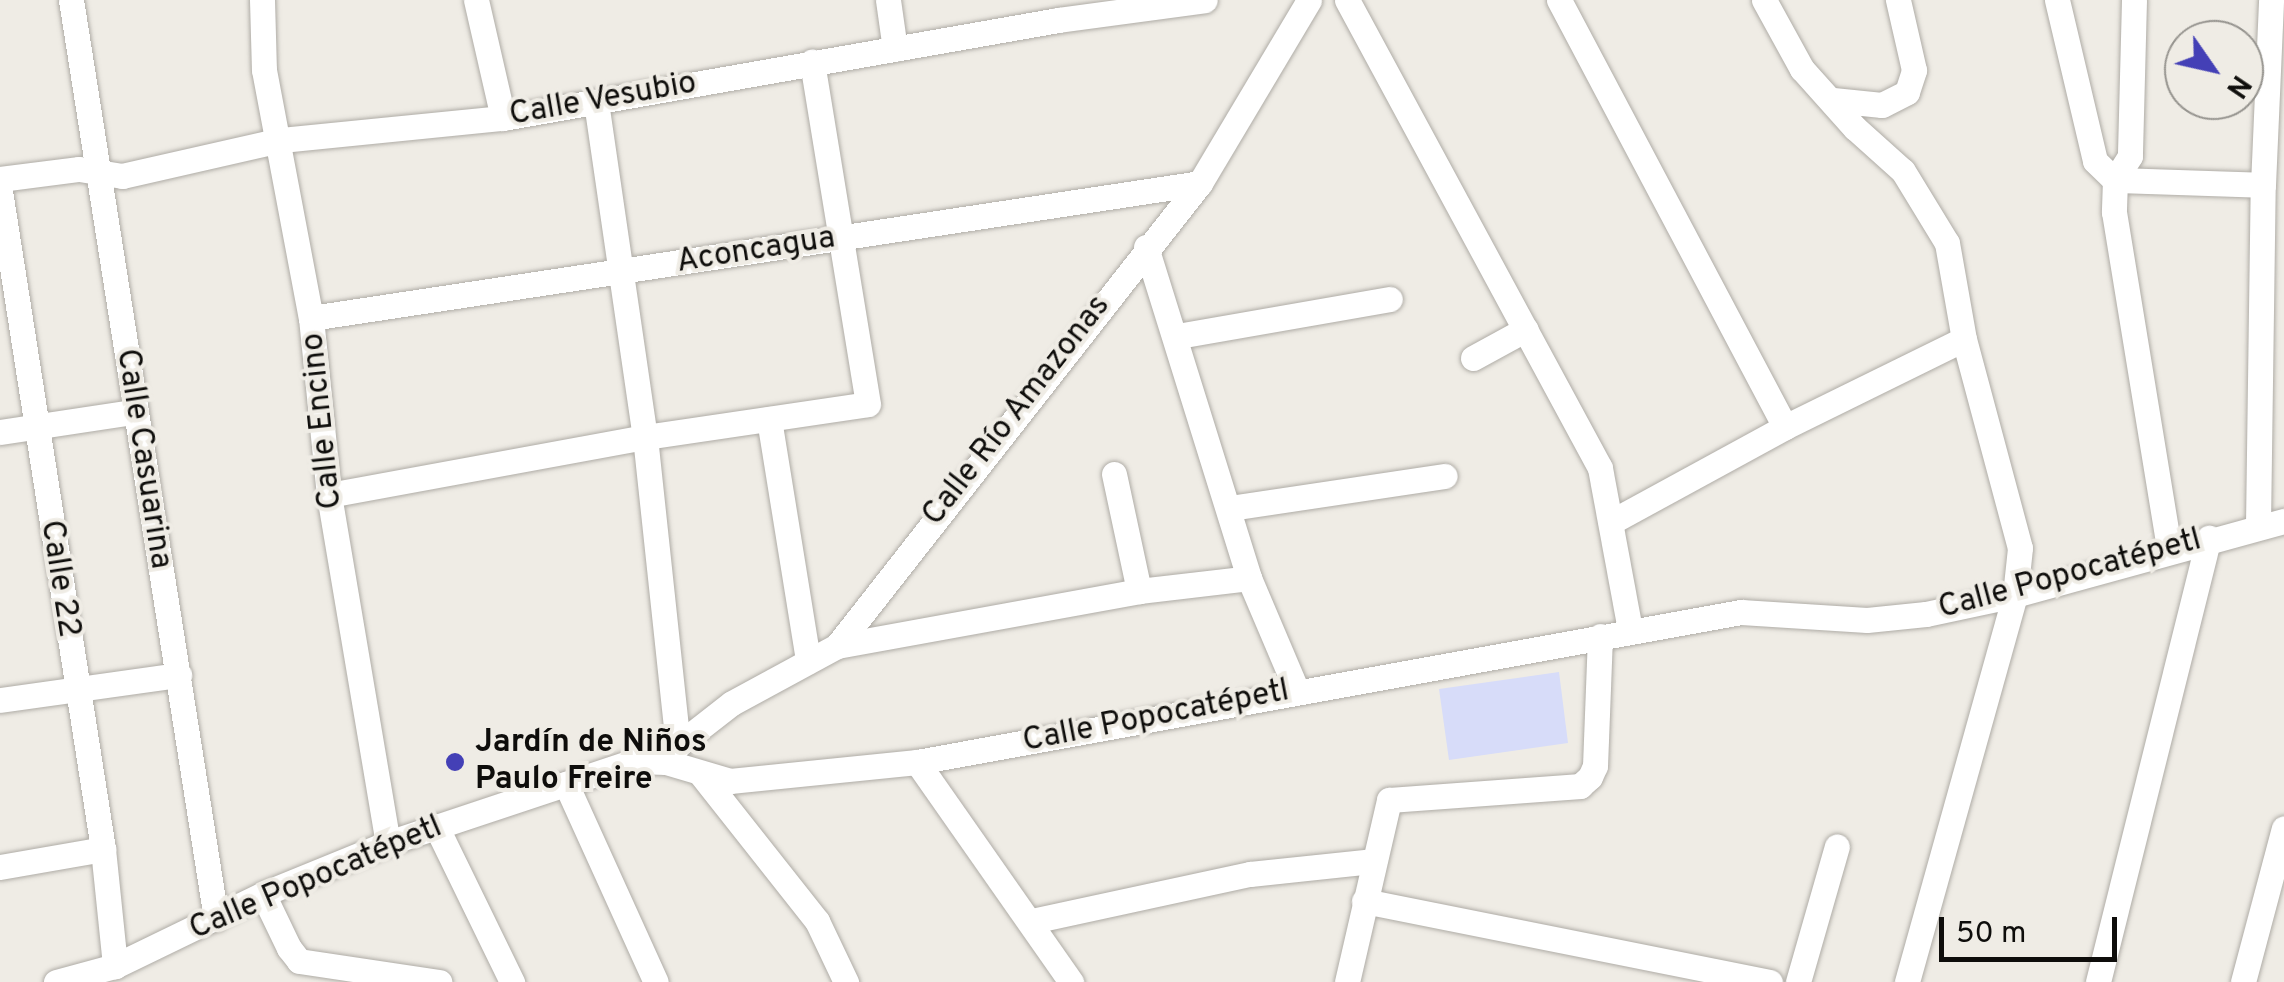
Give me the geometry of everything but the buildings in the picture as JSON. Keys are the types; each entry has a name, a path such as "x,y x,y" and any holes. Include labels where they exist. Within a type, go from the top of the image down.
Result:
{"street":[{"name":"Calle Casuarina","path":"71,0 102,173 133,412 216,918"},
{"name":"Calle Encino","path":"262,0 264,70 312,318 330,495 388,843"},
{"path":"262,30 274,0"},
{"path":"476,0 503,118"},
{"path":"888,0 895,49"},
{"name":"Calle Vesubio","path":"0,179 79,169 122,176 280,140 503,118 895,49 1057,10 1205,0"},
{"name":"Calle Río Amazonas","path":"672,753 732,702 838,646 1146,247 1200,183 1309,0"},
{"path":"1348,0 1600,468 1630,630"},
{"path":"1559,0 1786,427"},
{"path":"1764,0 1802,70 1855,128 1903,171 1928,206 1947,243 1964,339 2020,548 2014,595 1906,982"},
{"path":"1833,100 1882,105 1907,92 1914,70 1898,0"},
{"path":"2058,0 2095,161 2114,180 2263,185"},
{"path":"2134,0 2130,156 2114,180 2114,212 2169,549"},
{"path":"2258,525 2263,185 2271,0"},
{"path":"330,495 645,437 868,404 812,62"},
{"path":"596,102 645,437 672,753"},
{"name":"Aconcagua","path":"312,318 1200,183"},
{"name":"Calle 22","path":"0,191 103,849 115,966"},
{"path":"1146,247 1178,336 1249,578 1297,691"},
{"path":"1178,336 1390,298"},
{"path":"1473,358 1526,328"},
{"path":"1611,522 1786,427 1964,339"},
{"path":"0,432 133,412"},
{"path":"768,419 808,661"},
{"path":"1114,474 1139,592"},
{"path":"1230,508 1445,476"},
{"name":"Calle Popocatépetl","path":"56,982 115,966 263,894 388,843 635,761 672,753 700,772 730,781 916,762 1741,612 1867,620 1926,614 2014,595 2209,538 2284,521"},
{"path":"2098,982 2209,538"},
{"path":"838,646 1139,592 1249,578"},
{"path":"1347,982 1389,800 1580,786 1594,766 1600,636"},
{"path":"0,700 179,675"},
{"path":"916,762 1071,982"},
{"path":"700,772 816,921 846,982"},
{"path":"566,784 656,982"},
{"path":"436,826 512,982"},
{"path":"2243,982 2284,828"},
{"path":"1798,982 1837,846"},
{"path":"0,867 103,849"},
{"path":"1032,922 1250,874 1374,861"},
{"path":"263,894 289,948 300,960 439,982"},
{"path":"1364,901 1770,982"}],"shaded area":[{"path":"1559,672 1568,743 1449,760 1439,689"}],"place":[{"name":"Jardín de Niños Paulo Freire","path":"455,762"}]}
